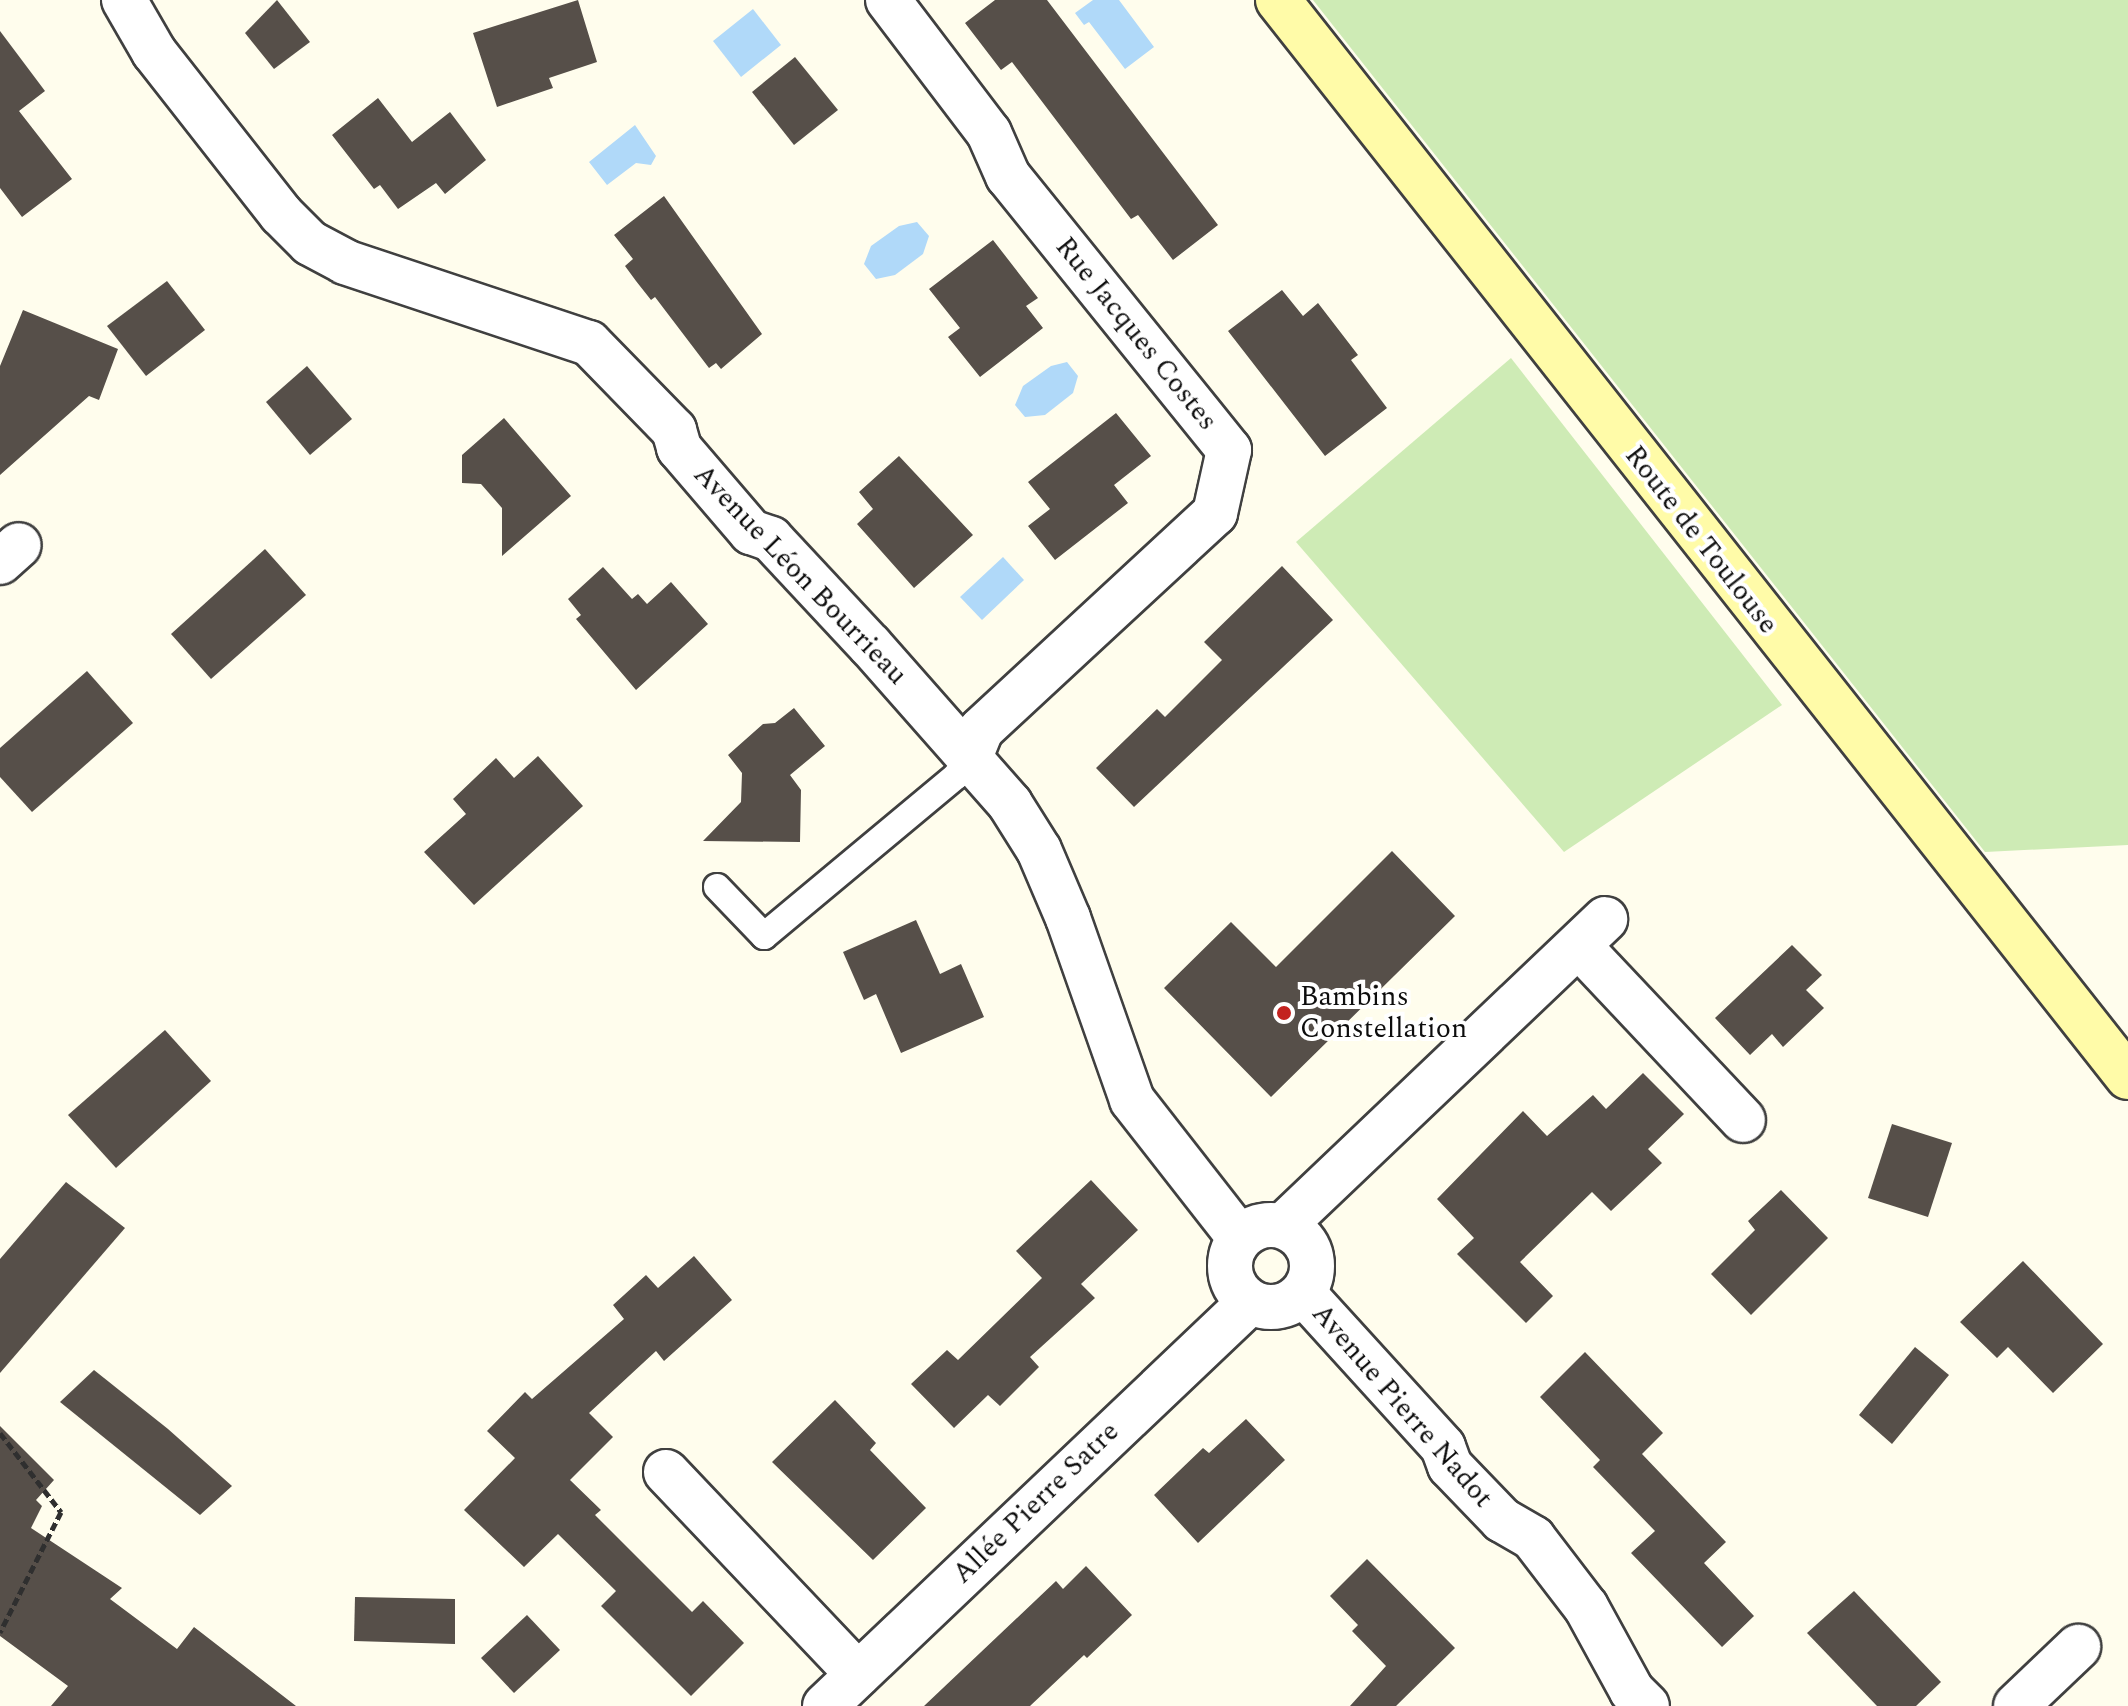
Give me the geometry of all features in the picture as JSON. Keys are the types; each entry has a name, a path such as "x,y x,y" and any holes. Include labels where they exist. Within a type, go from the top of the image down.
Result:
{"main road":[{"name":"Route de Toulouse","path":"1278,0 2128,1077"}],"street":[{"name":"Avenue Léon Bourrieau","path":"124,0 154,52 281,214 310,243 345,262 589,343 674,430 679,448 751,532 771,539 970,757 1010,804 1039,850 1132,1100 1240,1238"},
{"name":"Rue Jacques Costes","path":"888,0 989,133 1008,176 1229,450 1215,513 981,730 970,757"},
{"path":"1283,1226 1592,932 1743,1120"},
{"path":"1262,1225 1283,1226 1302,1238 1311,1252 1313,1268 1303,1293 1269,1308 1250,1302 1232,1279 1229,1261 1240,1238 1262,1225"},
{"name":"Avenue Pierre Nadot","path":"1303,1293 1443,1447 1450,1466 1502,1520 1533,1538 1586,1607 1632,1691 1647,1706"},
{"name":"Allée Pierre Satre","path":"825,1706 1250,1302"},
{"path":"666,1472 858,1674"},
{"path":"2016,1706 2078,1647"}],"lane":[{"path":"717,887 764,936 956,776 970,757"}],"path":[{"path":"0,1433 61,1512 0,1632"}],"green space":[{"path":"1313,0 2128,0 2128,845 1985,852"},
{"path":"1511,358 1782,705 1564,852 1296,542"}],"water":[{"path":"1093,0 1119,0 1154,47 1125,69 1089,22 1084,25 1075,13"},
{"path":"753,9 781,45 741,77 713,41"},
{"path":"635,125 656,156 651,165 636,163 607,185 589,162"},
{"path":"917,222 929,236 923,254 895,275 876,279 864,264 871,246 899,226"},
{"path":"1067,362 1078,376 1073,393 1045,415 1025,417 1015,405 1023,386 1051,366"},
{"path":"1003,557 1024,580 982,620 960,597"}],"building":[{"path":"277,0 310,42 274,69 245,33"},
{"path":"578,0 597,62 549,78 553,88 497,107 473,33"},
{"path":"995,0 1047,0 1218,225 1173,260 1138,215 1131,219 1012,62 1001,70 965,23"},
{"path":"0,31 45,91 19,111 72,179 22,217 0,188"},
{"path":"795,57 838,110 794,145 752,92"},
{"path":"378,98 412,142 450,112 486,160 445,194 436,183 398,209 380,185 374,189 332,135"},
{"path":"664,196 762,334 721,369 716,363 709,368 655,297 651,300 625,266 633,259 614,235"},
{"path":"993,240 1038,298 1026,306 1043,328 980,377 948,337 960,328 929,289"},
{"path":"167,281 205,330 146,376 107,326"},
{"path":"1282,290 1303,316 1318,303 1358,355 1351,360 1387,408 1325,456 1228,331"},
{"path":"23,310 118,349 99,400 89,396 0,475 0,366"},
{"path":"307,366 352,419 310,455 266,402"},
{"path":"1116,413 1151,456 1114,485 1128,503 1055,560 1028,526 1050,509 1028,482"},
{"path":"504,418 571,496 502,556 502,508 481,484 462,483 462,455"},
{"path":"899,456 973,535 914,588 857,524 873,509 859,492"},
{"path":"265,549 306,595 211,679 171,634"},
{"path":"1282,566 1333,620 1134,807 1096,768 1157,709 1165,717 1222,660 1204,642"},
{"path":"603,567 632,599 638,594 647,604 671,582 708,624 636,690 576,619 581,615 568,599"},
{"path":"87,671 133,723 32,812 0,777 0,748"},
{"path":"794,708 825,746 790,775 801,790 800,842 703,841 741,802 742,773 728,755 763,724 775,723"},
{"path":"538,756 583,806 474,905 424,852 466,814 453,799 496,758 514,778"},
{"path":"1392,851 1455,916 1271,1097 1164,988 1231,922 1276,967"},
{"path":"916,920 940,974 961,964 984,1017 901,1053 876,994 864,1000 843,952"},
{"path":"1792,945 1822,975 1806,990 1824,1008 1783,1047 1772,1034 1750,1055 1715,1018"},
{"path":"165,1030 211,1081 116,1168 68,1115"},
{"path":"1643,1073 1684,1114 1648,1149 1662,1163 1611,1211 1592,1192 1520,1262 1553,1296 1526,1323 1457,1254 1474,1238 1437,1199 1523,1111 1547,1136 1593,1095 1606,1109"},
{"path":"1892,1124 1952,1143 1928,1217 1868,1198"},
{"path":"1091,1180 1138,1230 1081,1284 1095,1298 1030,1357 1039,1367 1000,1406 988,1395 954,1428 911,1384 947,1350 958,1360 1042,1278 1016,1251"},
{"path":"66,1182 125,1228 0,1373 0,1259"},
{"path":"1781,1190 1828,1238 1751,1315 1711,1274 1755,1230 1748,1221"},
{"path":"694,1256 732,1300 664,1361 656,1351 589,1413 613,1437 570,1480 601,1510 595,1515 692,1612 703,1601 744,1643 691,1696 601,1606 616,1591 558,1534 524,1567 464,1510 515,1458 487,1431 525,1392 532,1399 624,1319 613,1305 646,1275 658,1288"},
{"path":"2023,1261 2103,1344 2053,1393 2008,1347 1997,1358 1960,1322"},
{"path":"1915,1347 1949,1375 1892,1444 1859,1415"},
{"path":"1585,1352 1663,1433 1642,1454 1726,1542 1704,1563 1754,1616 1722,1647 1631,1553 1655,1531 1593,1467 1600,1460 1540,1397"},
{"path":"94,1370 168,1429 232,1486 200,1515 60,1402"},
{"path":"835,1400 876,1443 870,1450 926,1508 873,1560 772,1462"},
{"path":"1246,1419 1285,1460 1198,1543 1154,1495 1203,1448 1209,1453"},
{"path":"0,1426 54,1480 36,1500 42,1506 31,1528 122,1588 110,1599 177,1649 194,1627 296,1706 51,1706 68,1686 0,1636"},
{"path":"1367,1559 1455,1648 1396,1706 1350,1706 1386,1666 1352,1631 1358,1625 1330,1596"},
{"path":"1086,1566 1132,1615 1087,1658 1084,1655 1030,1706 924,1706 1056,1581 1063,1589"},
{"path":"1854,1591 1941,1682 1916,1706 1877,1706 1807,1633"},
{"path":"355,1597 455,1599 455,1644 354,1641"},
{"path":"527,1615 560,1650 514,1693 481,1658"}],"place":[{"name":"Bambins Constellation","path":"1284,1013"}]}
